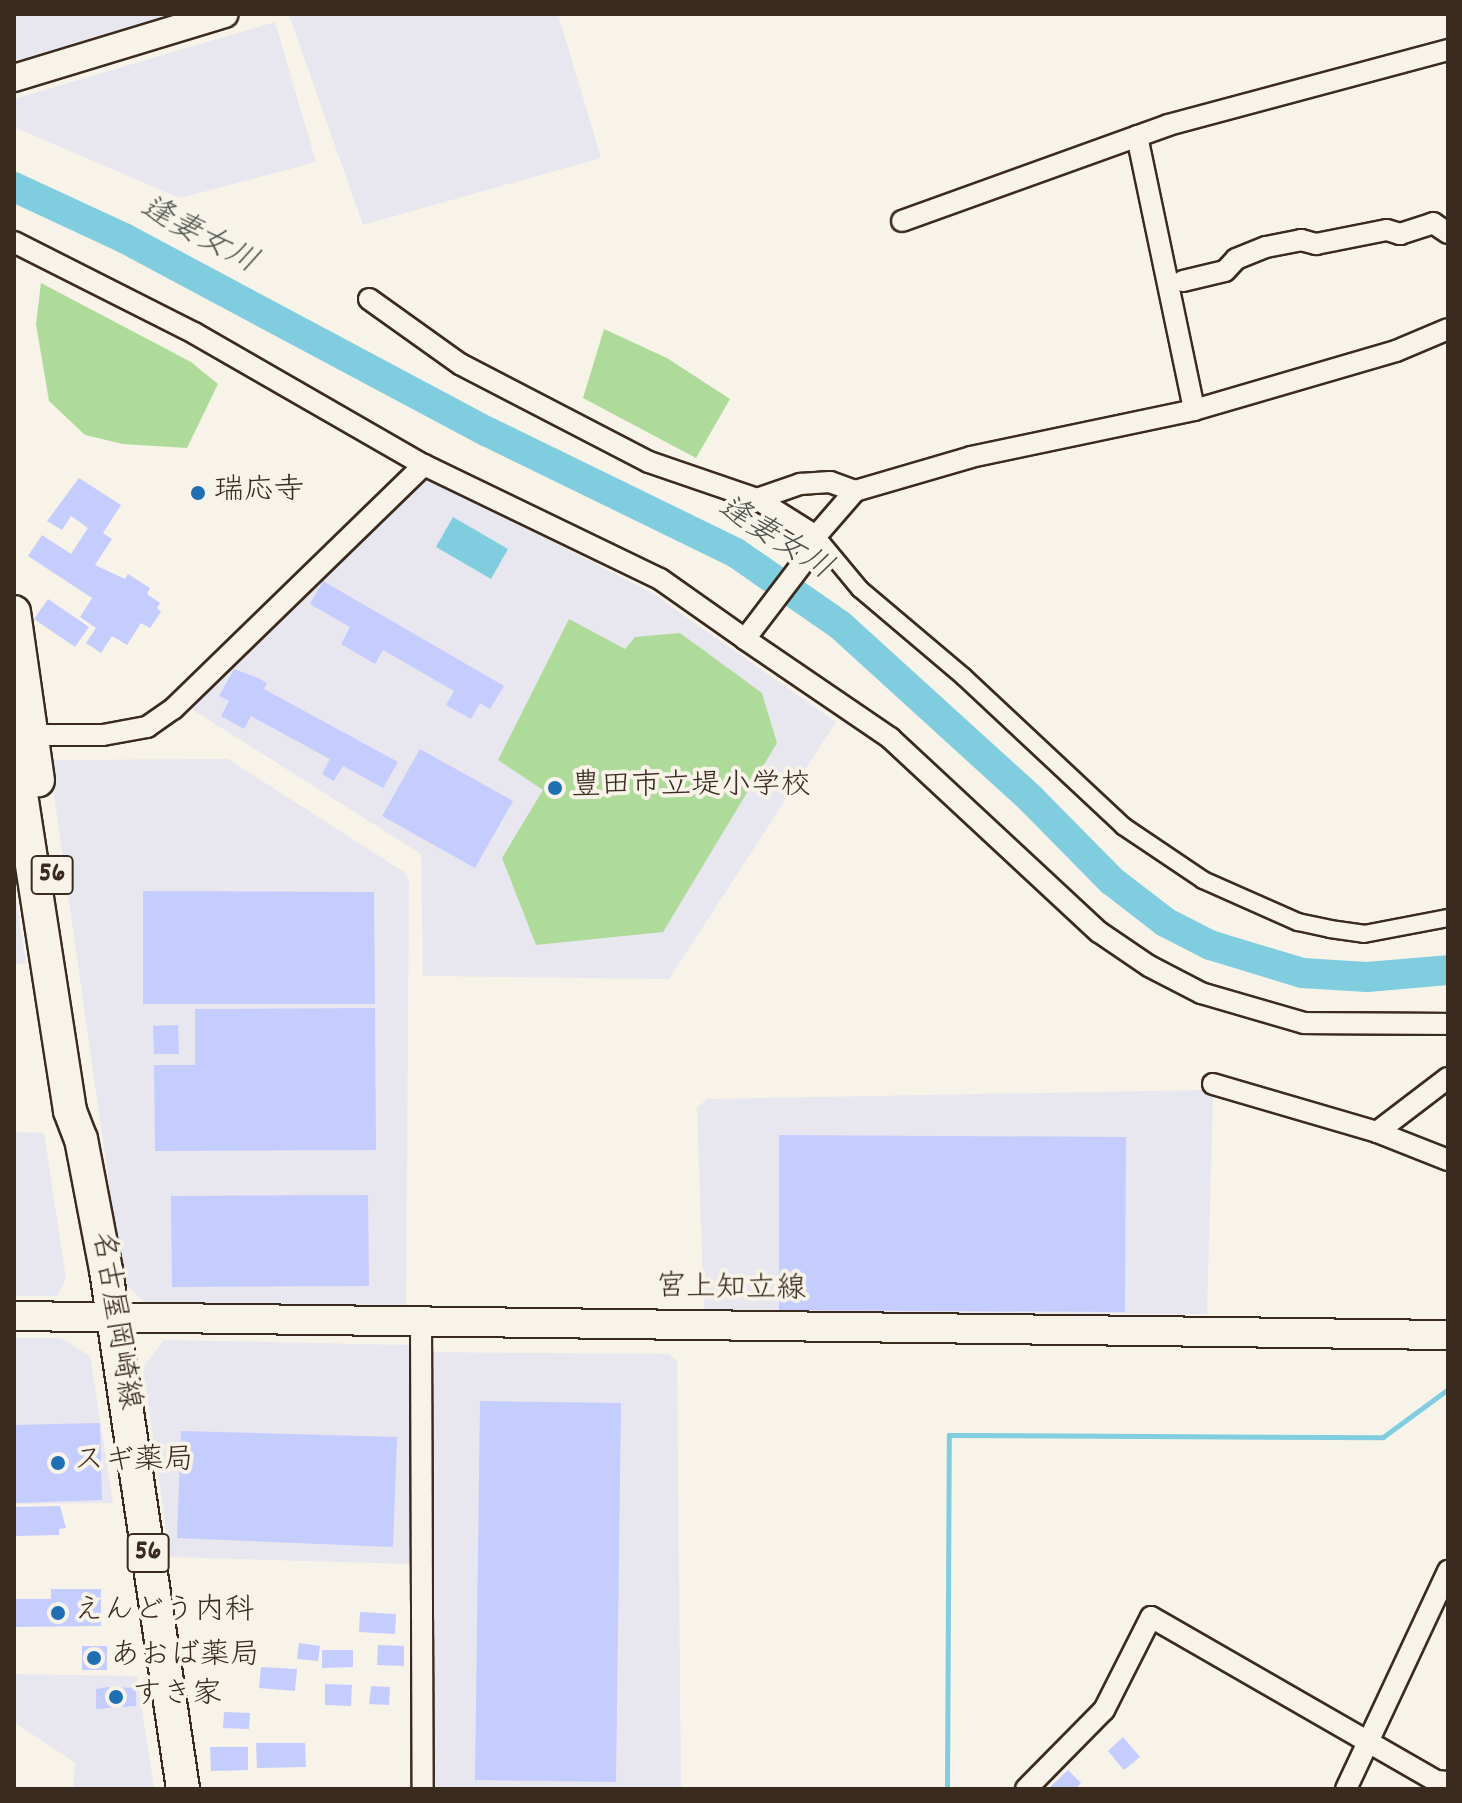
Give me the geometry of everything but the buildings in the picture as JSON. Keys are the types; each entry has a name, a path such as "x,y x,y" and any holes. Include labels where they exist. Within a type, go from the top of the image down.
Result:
{"main road":[{"name":"名古屋岡崎線","path":"14,612 20,740 70,1111 81,1139 114,1316 183,1789"},
{"name":"宮上知立線","path":"14,1316 1448,1335"}],"street":[{"path":"14,78 224,14"},
{"path":"902,221 1137,136 1286,90 1448,50"},
{"path":"1137,136 1194,410"},
{"path":"1183,281 1225,271 1236,259 1266,247 1301,240 1316,244 1387,230 1400,234 1433,223 1448,233"},
{"path":"14,242 194,333 424,465 660,579 750,633 890,738 1099,932 1149,966 1201,993 1304,1023 1448,1024"},
{"path":"369,299 460,364 649,462 757,499 816,536 860,589 964,677 1123,826 1203,880 1298,922 1330,929 1364,934 1448,918"},
{"path":"750,633 806,559 816,536 855,491 971,457 1194,410 1396,351 1448,329"},
{"path":"20,740 103,735 147,727 173,709 424,465"},
{"path":"757,499 800,484 830,482 855,491"},
{"path":"1377,1132 1448,1078"},
{"path":"1213,1084 1377,1132 1448,1160"},
{"path":"421,1322 423,1789"},
{"path":"1346,1789 1448,1571"},
{"path":"1026,1789 1104,1710 1151,1617 1436,1781 1448,1782"}],"shaded area":[{"path":"14,14 200,14 14,65"},
{"path":"558,14 601,158 363,225 289,15"},
{"path":"275,22 316,162 180,198 14,127 14,99"},
{"name":"豊田市立堤小学校","path":"429,478 652,593 836,722 669,979 423,976 421,854 193,710 191,700 416,481"},
{"path":"228,759 404,872 409,880 406,1311 150,1307 123,1282 49,760"},
{"path":"14,886 26,964 14,964"},
{"path":"1203,1090 1213,1095 1207,1314 704,1313 697,1108 707,1099"},
{"path":"14,1132 44,1133 66,1279 57,1296 14,1296"},
{"path":"14,1338 61,1338 90,1356 113,1503 14,1504"},
{"path":"164,1340 411,1345 411,1564 170,1557 143,1367"},
{"path":"425,1352 669,1354 677,1361 681,1789 431,1789"},
{"path":"14,1674 137,1676 154,1789 73,1789 75,1763 14,1722"}],"green space":[{"path":"41,283 191,362 218,384 187,448 123,444 85,435 49,401 36,324"},
{"path":"604,329 667,358 730,399 696,458 583,398"},
{"path":"569,619 625,649 635,637 680,633 762,693 777,743 663,932 536,945 502,858 543,790 498,760"}],"water":[{"path":"453,517 508,549 491,579 436,547"}],"waterway":[{"name":"逢妻女川","path":"14,187 124,238 488,432 736,553 840,625 1031,799 1112,881 1165,922 1210,945 1302,973 1367,977 1448,970"},
{"path":"947,1789 949,1435 1383,1437 1448,1389"}],"place":[{"name":"瑞応寺","path":"198,493"},
{"name":"豊田市立堤小学校","path":"555,788"},
{"name":"スギ薬局","path":"58,1463"},
{"name":"えんどう内科","path":"58,1613"},
{"name":"あおば薬局","path":"94,1658"},
{"name":"すき家","path":"116,1697"}]}
